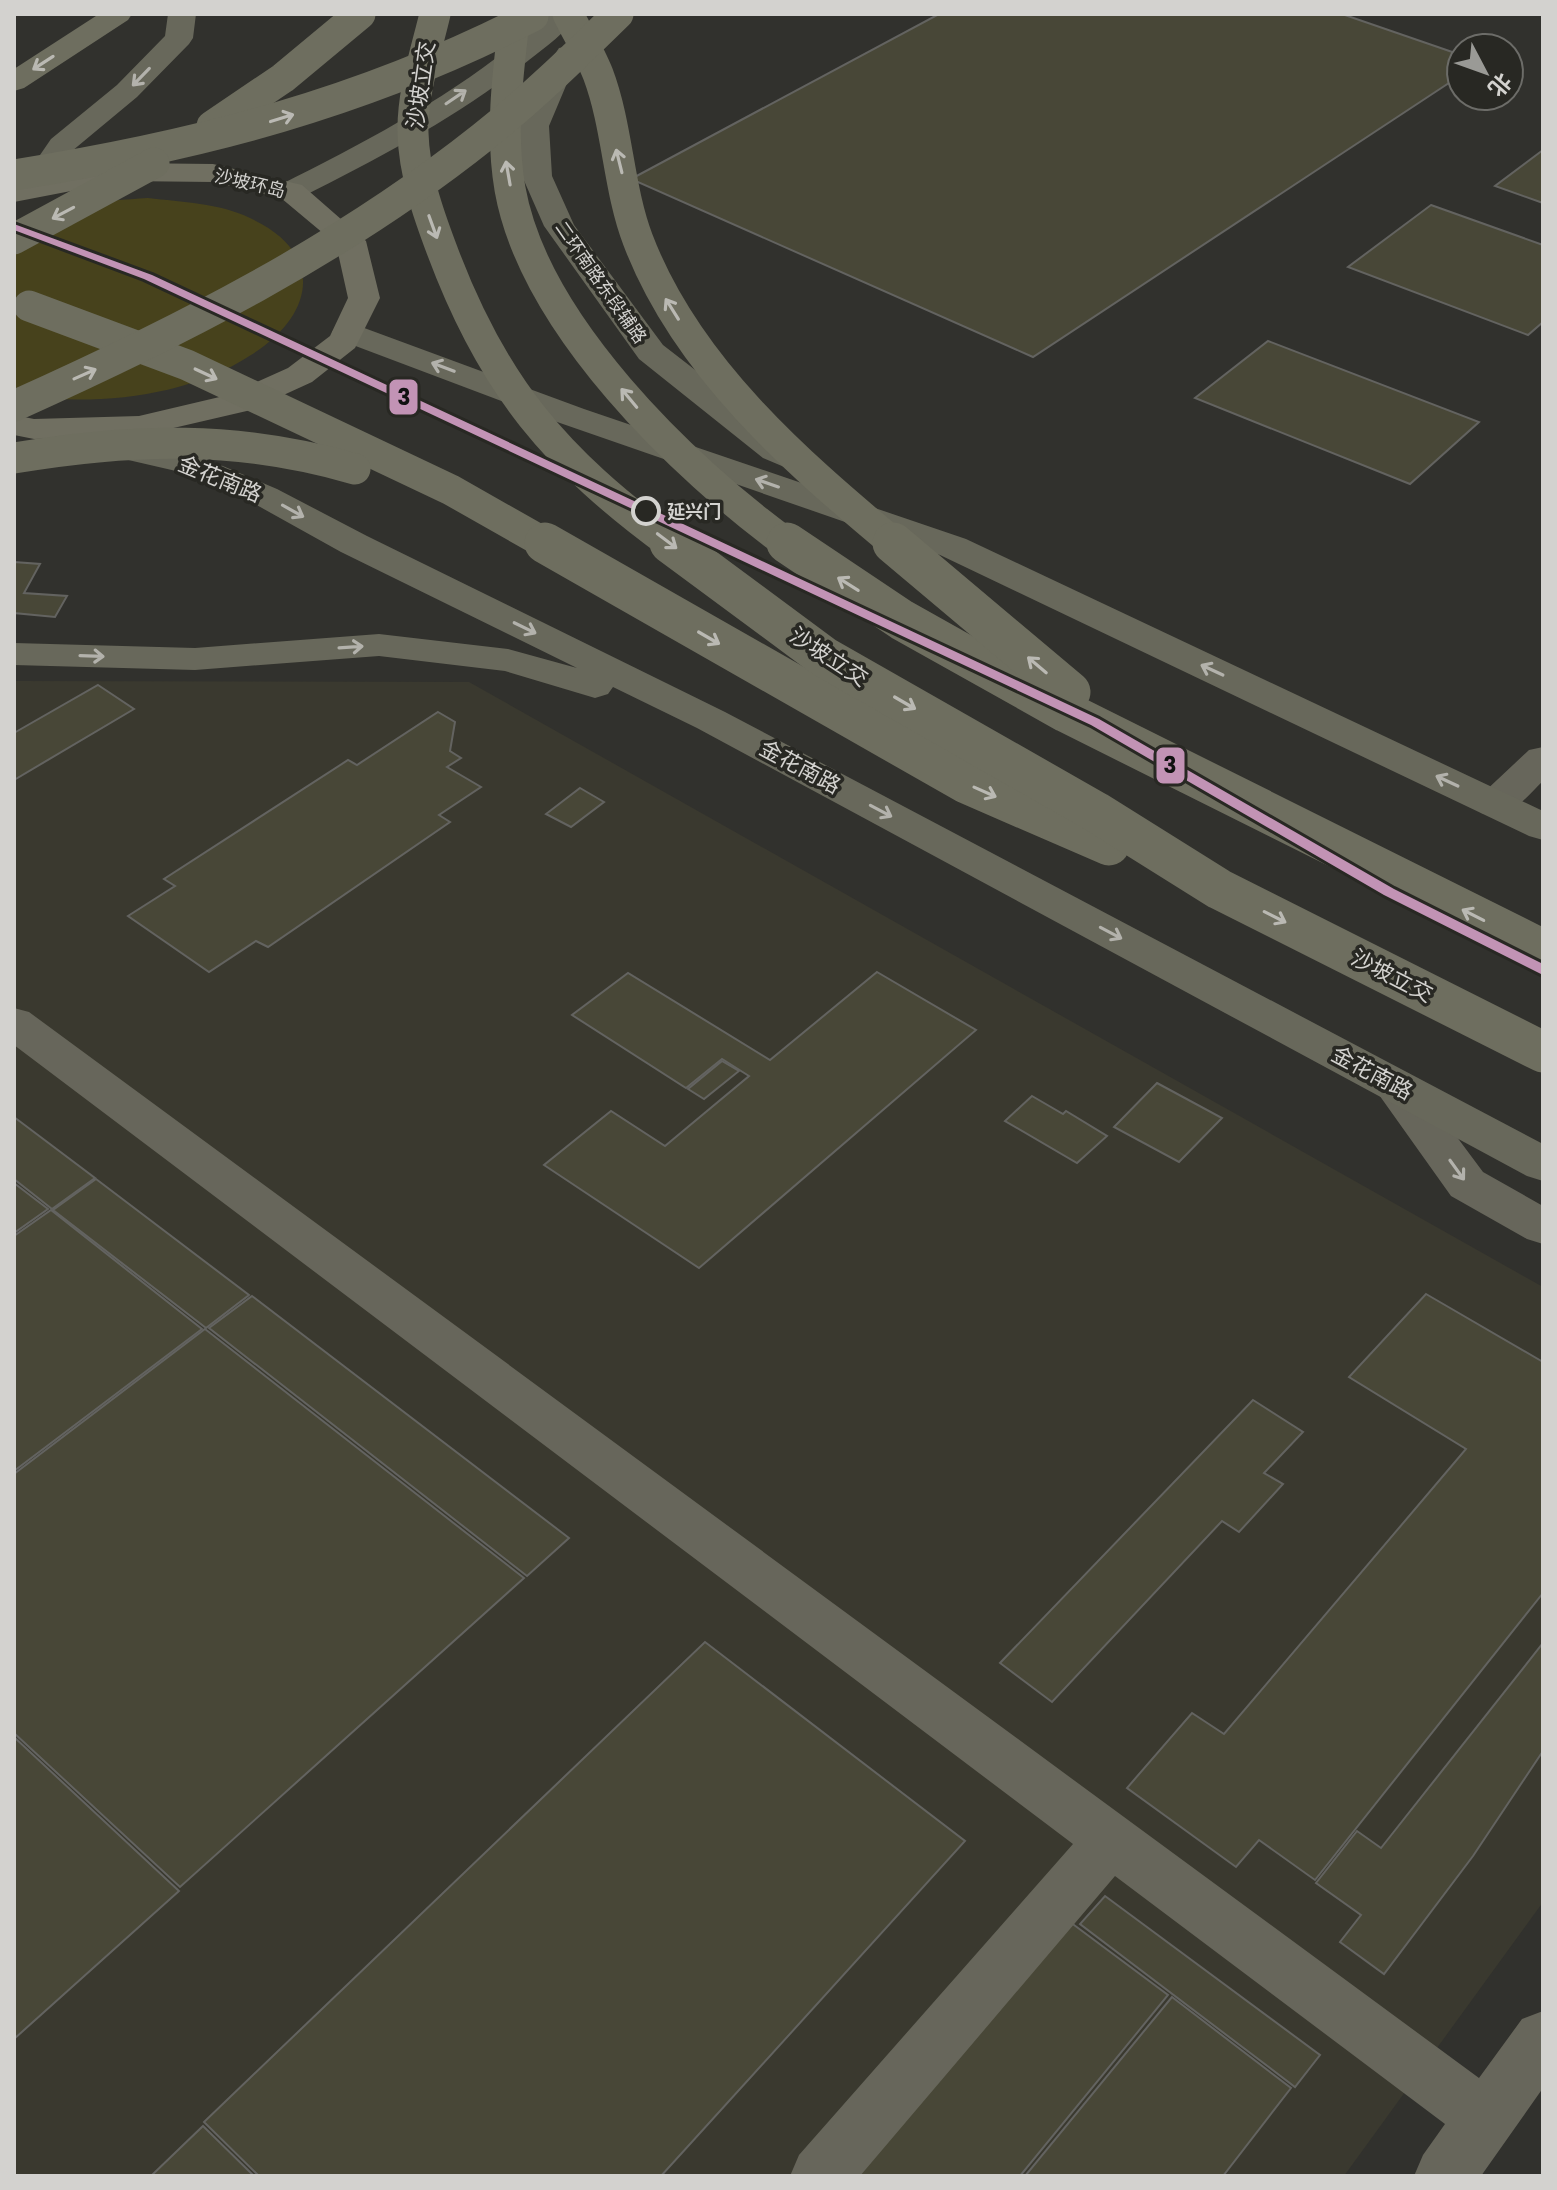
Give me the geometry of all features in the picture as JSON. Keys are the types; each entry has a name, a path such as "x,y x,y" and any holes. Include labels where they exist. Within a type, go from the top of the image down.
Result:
{"highway":[{"path":"14,82 118,14"},
{"path":"14,239 182,147 283,78 360,14"},
{"name":"沙坡立交","path":"435,14 419,79 413,132 418,175 430,219 460,299 492,362 535,423 583,474 642,523 824,657 1096,812 1219,889 1543,1052"},
{"path":"515,14 506,90 504,151 516,217 534,262 559,309 611,376 649,421 720,489 808,559 962,655 1139,751 1543,950"},
{"path":"20,185 289,116 404,77 537,14"},
{"path":"567,14 598,75 637,237 657,285 719,377 795,456 888,539 1139,751"},
{"path":"545,545 387,480 311,454 261,446 156,441 55,450 19,429 175,331 338,241 416,190 549,83 618,14"},
{"path":"14,303 187,365 451,490 966,783 1050,822 1219,889"}],"main road":[{"path":"20,185 61,145 127,91 179,38 182,14"},
{"path":"291,191 434,112 535,44 567,14"},
{"name":"二环南路东段辅路","path":"598,14 559,69 534,126 537,176 559,226 651,352 775,451 953,547"},
{"name":"沙坡环岛","path":"19,429 139,426 239,403 300,375 344,341 364,298 351,241 291,191 213,173 123,172 20,185"},
{"path":"348,332 572,416 953,547 1543,827"},
{"name":"金花南路","path":"19,429 187,463 252,490 354,544 711,720 1543,1164"},
{"path":"14,654 195,659 379,645 508,660 711,720"}],"street":[{"path":"1495,804 1543,759"},
{"path":"14,1023 1485,2118"},
{"path":"1394,1085 1467,1184 1543,1227"},
{"path":"820,2176 1111,1840"},
{"path":"1444,2176 1543,2039"}],"shaded area":[{"path":"148,198 226,209 274,232 291,249 301,266 303,285 299,303 289,322 251,355 225,370 167,390 105,399 14,395 14,221 63,207"},
{"path":"14,681 469,682 1543,1287 1543,1902 1344,2176 14,2176"}],"building":[{"path":"939,14 1342,14 1445,49 1445,86 1033,357 631,179"},
{"path":"1543,150 1543,203 1495,186"},
{"path":"1431,205 1543,245 1543,322 1528,335 1348,267"},
{"path":"1268,341 1479,422 1410,484 1195,398"},
{"path":"14,562 40,564 24,593 67,596 55,617 14,613"},
{"path":"98,685 134,709 14,780 14,733"},
{"path":"438,712 455,722 450,751 461,758 447,767 481,787 439,815 450,822 268,947 256,941 209,972 128,916 175,886 164,879 348,760 357,765"},
{"path":"580,788 604,802 571,827 546,814"},
{"path":"877,972 976,1030 699,1268 544,1165 611,1111 665,1146 749,1076 722,1059 686,1088 572,1015 628,973 770,1060"},
{"path":"722,1061 739,1071 704,1099 688,1089"},
{"path":"1157,1083 1222,1118 1179,1162 1114,1127"},
{"path":"1032,1096 1063,1114 1066,1111 1107,1136 1077,1163 1005,1121"},
{"path":"14,1117 95,1178 52,1209 14,1179"},
{"path":"96,1179 249,1295 206,1328 53,1210"},
{"path":"14,1183 48,1209 14,1233"},
{"path":"51,1210 202,1329 14,1471 14,1236"},
{"path":"1426,1294 1543,1362 1543,1593 1315,1880 1259,1840 1236,1867 1127,1788 1192,1713 1224,1734 1466,1449 1349,1377"},
{"path":"252,1296 569,1538 527,1576 209,1328"},
{"path":"205,1329 524,1578 180,1887 14,1733 14,1474"},
{"path":"1253,1400 1303,1432 1264,1473 1283,1484 1239,1532 1222,1521 1052,1702 1000,1663"},
{"path":"705,1642 965,1841 661,2176 259,2176 204,2122"},
{"path":"1543,1643 1543,1751 1473,1856 1384,1974 1340,1942 1361,1915 1316,1883 1357,1831 1381,1848"},
{"path":"14,1737 179,1891 14,2039"},
{"path":"1105,1896 1320,2055 1295,2087 1080,1924"},
{"path":"1070,1922 1168,1995 1020,2176 851,2176"},
{"path":"1172,1997 1291,2088 1223,2176 1025,2176"},
{"path":"203,2126 254,2176 151,2176"}],"transit line":[{"name":"3","path":"14,227 148,277 1095,722 1389,892 1543,970"}],"place":[{"name":"延兴门","path":"646,511"}]}
